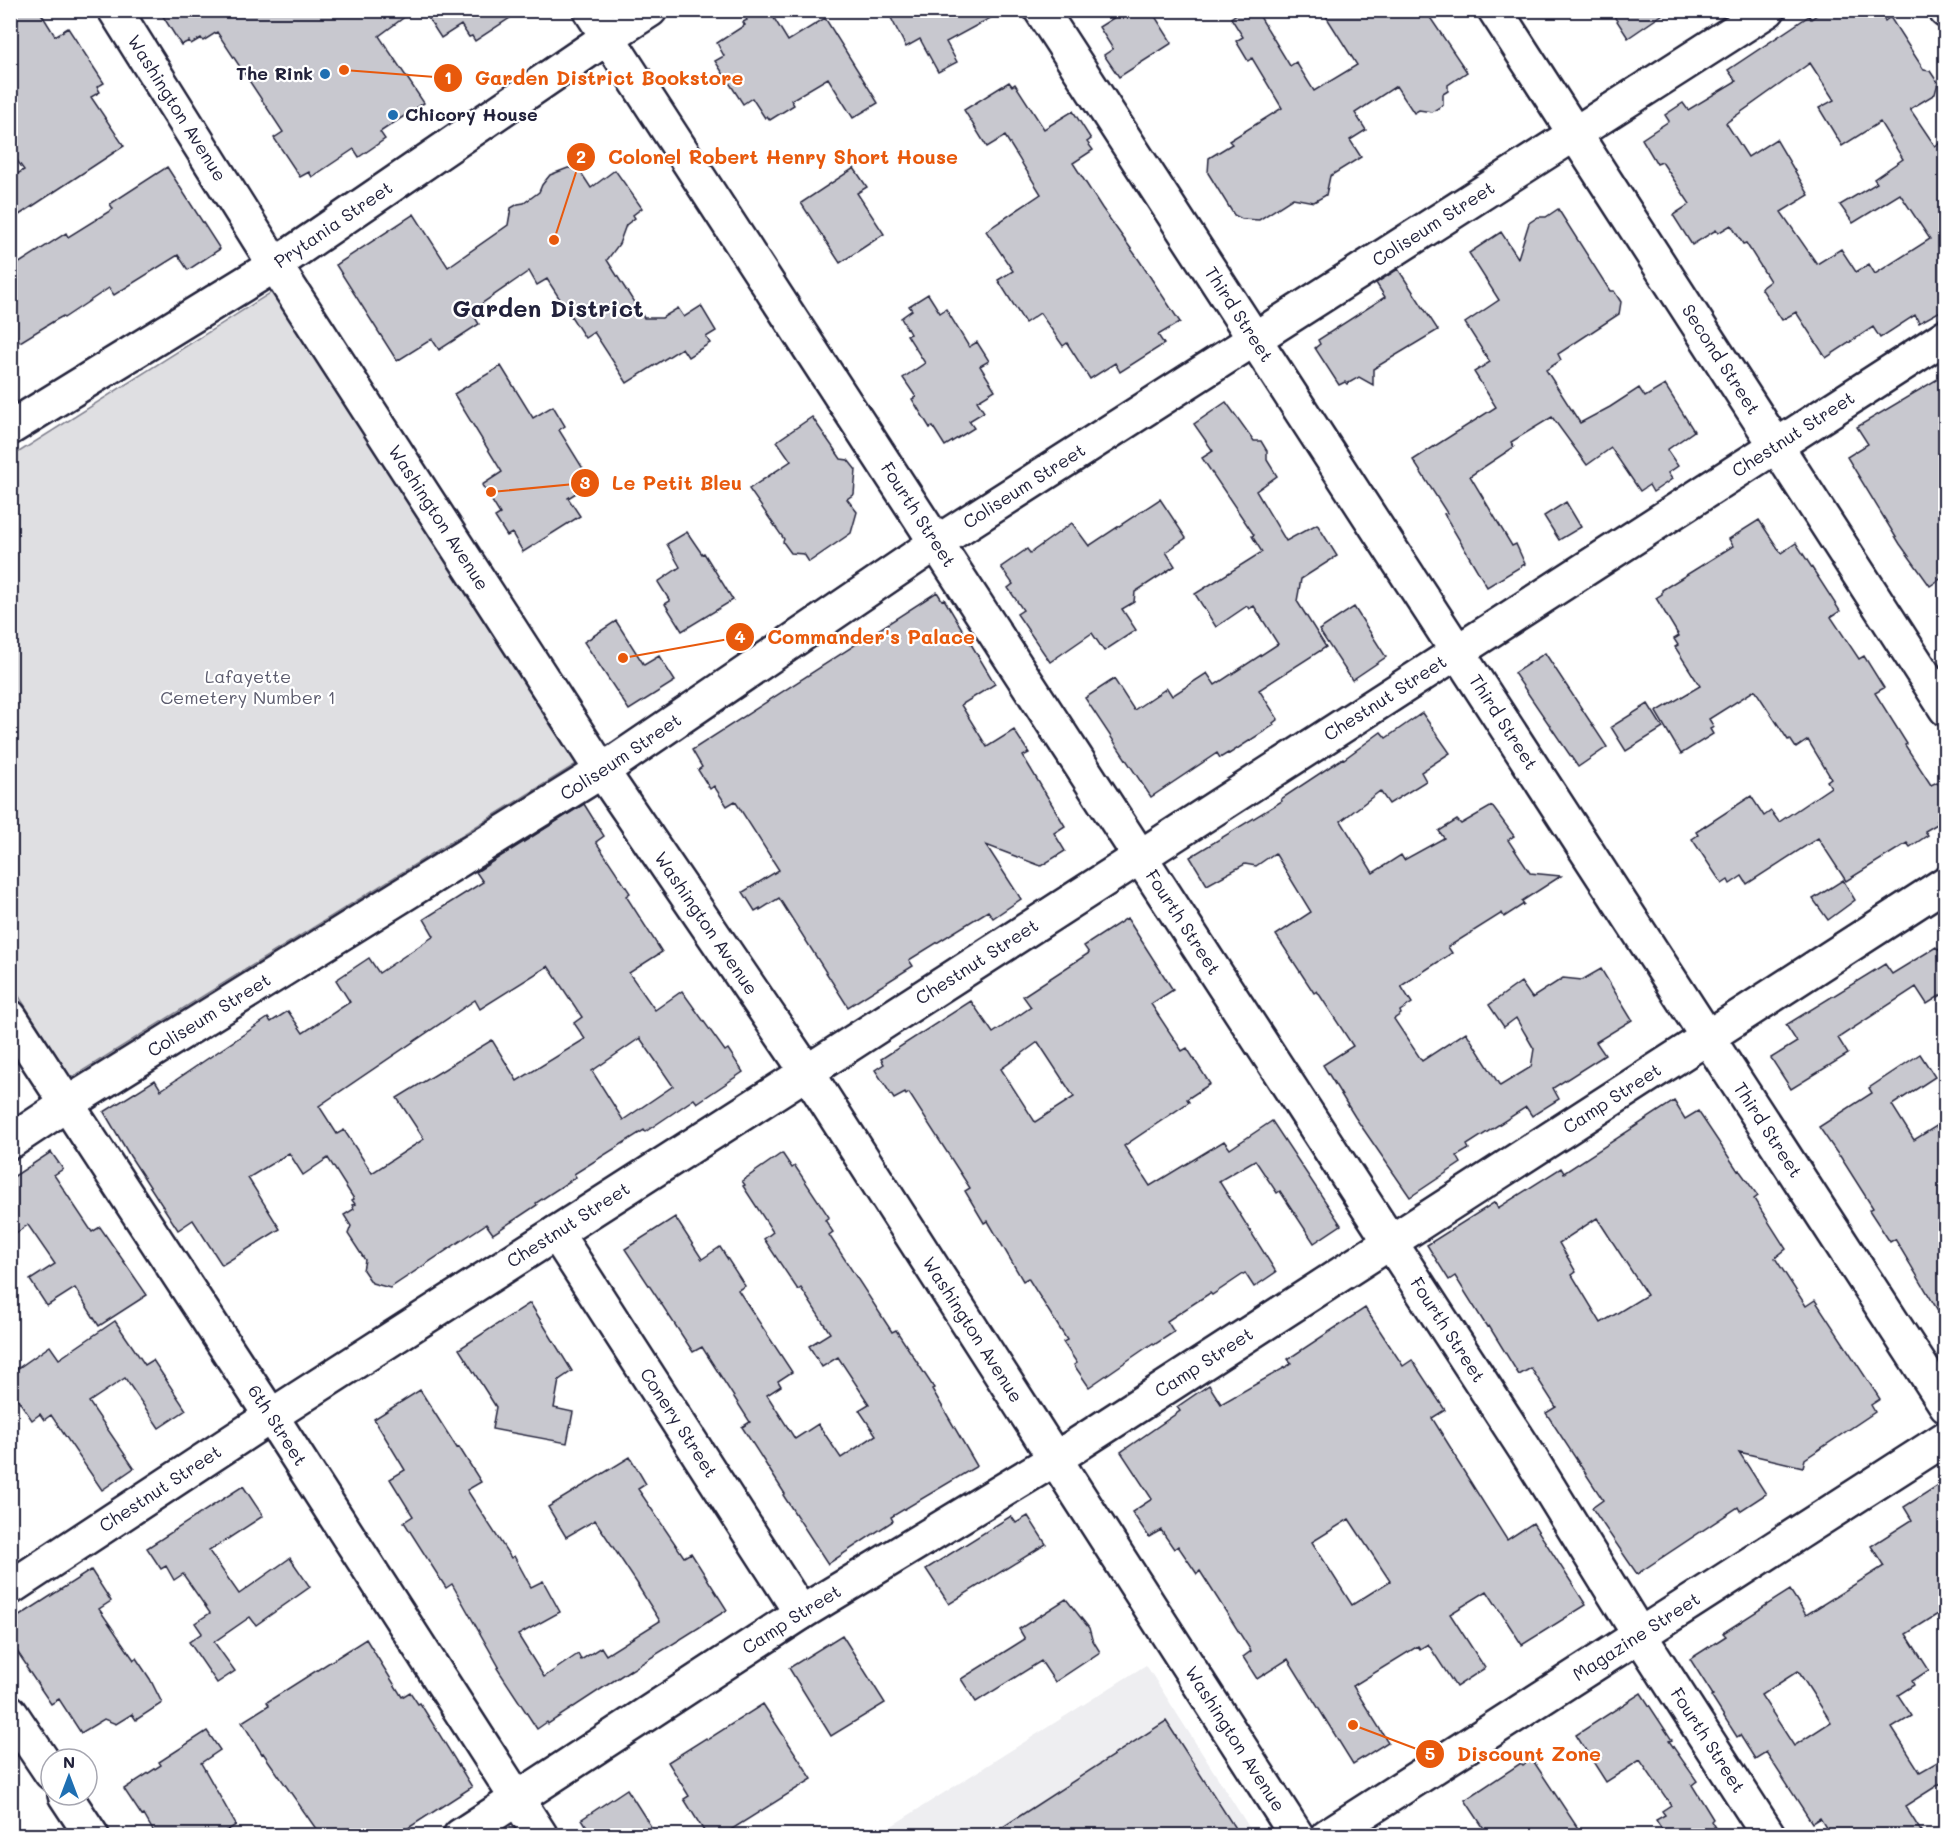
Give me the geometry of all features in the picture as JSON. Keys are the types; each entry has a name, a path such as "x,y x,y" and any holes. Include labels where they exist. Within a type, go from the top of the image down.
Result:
{"street":[{"name":"Washington Avenue","path":"115,10 275,265 602,771 807,1072 1297,1836"},
{"name":"Fourth Street","path":"590,10 1528,1454 1639,1634 1769,1836"},
{"name":"Prytania Street","path":"10,428 275,265 650,10"},
{"name":"Third Street","path":"1041,10 1946,1405"},
{"name":"Second Street","path":"1495,10 1946,709"},
{"name":"Coliseum Street","path":"10,1142 67,1104 602,771 936,543 1768,10"},
{"name":"Chestnut Street","path":"10,1588 271,1416 1946,336"},
{"name":"Camp Street","path":"460,1836 801,1613 1055,1459 1946,883"},
{"name":"6th Street","path":"10,1017 271,1416 541,1836"},
{"name":"Conery Street","path":"556,1233 801,1613"},
{"name":"Magazine Street","path":"1327,1836 1946,1438"},
{"path":"10,1712 39,1755"},
{"path":"73,1807 92,1836"}],"shaded area":[{"path":"1146,1665 1254,1835 895,1836 890,1827"}],"green space":[{"name":"Lafayette Cemetery Number 1","path":"275,290 578,763 71,1078 11,984 11,457"}],"building":[{"path":"10,10 39,10 55,36 68,28 104,83 97,87 100,92 91,97 124,146 10,221 10,178 24,170 10,151"},
{"name":"The Rink","path":"159,10 414,10 379,36 424,103 380,132 385,139 359,157 354,149 312,177 309,172 300,177 274,138 283,132 217,32 203,41 201,38 191,44 189,41 181,45"},
{"path":"423,10 522,10 475,41 472,36 469,37 461,25 441,38"},
{"path":"741,10 769,10 788,41 825,18 878,103 853,118 828,78 791,100 794,105 770,120 767,116 765,118 752,98 743,104 715,61 724,56 717,43 745,25 743,22 747,20"},
{"path":"887,10 1005,10 946,42 957,62 938,72 920,39 906,47"},
{"path":"1126,10 1151,10 1172,43 1119,77 1104,55 1113,49 1099,27"},
{"path":"1242,10 1256,10 1290,66 1296,62 1314,91 1357,65 1322,10 1425,10 1467,72 1448,85 1448,91 1443,94 1443,105 1432,112 1419,110 1414,113 1396,86 1355,113 1366,130 1350,140 1361,157 1330,176 1326,195 1314,202 1293,198 1259,220 1242,219 1234,215 1208,173 1209,158 1232,144 1229,141 1282,108 1252,58 1248,61 1236,41 1243,37 1231,18"},
{"path":"1610,10 1669,10 1628,38"},
{"path":"1824,10 1878,10 1885,21 1890,17 1924,70 1930,71 1938,83 1935,94 1910,109 1935,146 1946,140 1946,308 1919,323 1915,315 1880,338 1873,327 1826,358 1796,312 1782,320 1761,288 1770,281 1746,243 1743,244 1731,225 1718,233 1716,230 1692,245 1673,215 1690,204 1662,162 1657,164 1642,139 1669,121 1665,115 1683,103 1688,110 1736,81 1728,70 1809,16 1811,19","holes":["1810,63 1834,100 1819,108 1842,146 1880,122 1903,159 1874,179 1877,183 1840,205 1853,223 1900,194 1930,239 1875,274 1869,264 1856,272 1841,249 1817,264 1781,212 1809,195 1776,139 1748,157 1726,123"]},
{"path":"1009,82 1012,86 1015,84 1044,129 1073,111 1091,139 1087,142 1093,150 1073,163 1180,322 1158,335 1164,344 1120,372 1115,363 1090,379 1067,343 1063,346 1040,313 1025,323 998,280 1013,271 986,231 1041,194 1005,136 987,147 964,110"},
{"path":"167,167 220,249 188,270 178,255 114,295 109,288 64,318 63,316 20,342 10,327 10,269 66,233 68,237 113,209 110,204"},
{"path":"568,168 578,168 591,188 615,170 642,208 626,225 619,244 607,260 644,318 662,318 678,308 684,317 701,306 716,331 706,337 710,343 688,357 682,348 627,383 594,332 585,338 547,279 537,285 529,271 471,311 479,324 439,350 432,339 397,361 336,265 414,214 448,267 508,225 511,208 524,203 539,192 550,175"},
{"path":"854,168 867,187 857,193 884,234 840,263 801,203"},
{"path":"1558,209 1610,291 1614,291 1621,302 1619,314 1558,354 1561,360 1546,370 1580,423 1639,388 1645,397 1665,385 1694,431 1667,450 1678,466 1668,473 1672,479 1653,492 1649,485 1640,491 1611,448 1587,465 1552,417 1511,442 1514,447 1470,476 1512,546 1516,544 1525,564 1487,587 1444,514 1447,513 1413,460 1496,407 1474,372 1490,362 1465,323 1499,300 1469,253 1501,232 1518,258 1529,223 1538,217 1546,217"},
{"path":"1398,269 1438,330 1373,369 1373,385 1359,377 1347,384 1345,382 1339,385 1315,348 1320,344 1318,340 1385,297 1376,283"},
{"path":"928,294 940,313 946,309 969,347 977,342 989,361 980,366 995,390 977,401 984,412 969,421 974,428 945,446 933,427 930,428 912,399 916,397 903,378 925,363 907,335 910,334 901,318 912,310 909,306"},
{"path":"501,366 533,418 553,406 565,426 559,430 592,483 568,498 580,516 523,552 512,533 507,536 495,517 500,514 482,485 502,472 454,394"},
{"path":"1946,374 1946,575 1930,586 1900,544 1847,457 1868,444 1857,427"},
{"path":"1226,402 1254,441 1261,441 1267,451 1267,460 1277,476 1256,491 1286,541 1317,524 1337,556 1301,579 1297,601 1326,647 1259,690 1278,719 1273,723 1274,725 1229,754 1220,758 1217,753 1151,797 1085,698 1114,679 1134,710 1167,688 1172,696 1207,673 1215,685 1278,644 1254,606 1249,609 1247,606 1216,627 1195,594 1262,552 1252,536 1254,535 1202,458 1213,451 1194,424"},
{"path":"812,417 841,459 848,460 856,470 854,494 847,499 857,512 851,533 809,562 804,554 791,553 783,542 784,539 749,489 791,461 777,441"},
{"path":"1160,499 1186,538 1166,552 1175,566 1135,592 1134,602 1122,609 1136,630 1104,651 1092,633 1050,662 1017,614 1023,610 1008,588 1013,584 1001,567 1027,549 1030,553 1072,523 1089,546"},
{"path":"1566,502 1581,527 1559,540 1544,516"},
{"path":"1759,520 1781,553 1796,543 1840,611 1831,617 1859,659 1864,656 1884,688 1875,693 1907,744 1905,745 1931,785 1937,782 1946,796 1946,816 1925,831 1928,835 1910,847 1907,843 1846,881 1818,838 1747,884 1742,876 1730,884 1728,880 1722,884 1692,839 1698,835 1696,832 1751,796 1764,816 1771,811 1779,822 1831,787 1827,781 1831,778 1808,740 1796,748 1790,739 1788,740 1755,690 1709,719 1714,727 1710,729 1713,734 1681,754 1656,712 1700,686 1675,647 1678,645 1674,639 1679,636 1656,598 1662,594 1662,590 1733,546 1729,539"},
{"path":"687,532 702,554 704,553 733,600 682,631 665,604 670,601 658,582 680,567 667,544"},
{"path":"937,592 942,600 944,599 995,684 961,705 987,747 1014,730 1029,753 1023,756 1065,826 1054,833 1065,851 1041,866 986,845 1021,899 993,918 988,911 909,960 913,966 848,1007 779,898 755,911 743,892 779,870 735,801 727,806 714,786 710,789 698,770 702,767 692,750"},
{"path":"1354,607 1386,657 1352,680 1319,630"},
{"path":"616,621 644,665 659,656 675,681 629,710 584,642"},
{"path":"1545,653 1607,747 1578,767 1514,673"},
{"path":"1648,704 1663,728 1626,751 1611,727"},
{"path":"1422,713 1450,753 1421,772 1426,781 1389,804 1380,791 1341,821 1373,873 1401,855 1404,860 1444,838 1439,831 1457,820 1461,824 1492,806 1514,836 1508,840 1530,873 1561,876 1522,901 1524,904 1504,917 1502,913 1448,947 1452,953 1401,986 1412,1003 1400,1011 1401,1014 1394,1019 1422,1061 1466,1032 1500,1086 1531,1067 1534,1049 1516,1018 1504,1027 1489,1005 1521,982 1532,998 1563,978 1582,980 1601,969 1632,1020 1596,1042 1605,1055 1553,1088 1559,1099 1532,1116 1526,1107 1467,1145 1469,1149 1457,1156 1461,1163 1410,1197 1355,1117 1323,1065 1353,1046 1317,991 1314,993 1276,935 1311,912 1275,853 1256,866 1245,864 1207,885 1190,857 1282,801 1281,799 1344,759 1381,732 1386,738"},
{"path":"584,804 604,836 596,842 630,893 626,896 662,952 629,973 655,1010 682,991 725,1051 728,1049 743,1072 697,1103 694,1099 645,1132 644,1130 574,1174 576,1177 493,1234 486,1224 390,1288 372,1283 363,1270 365,1260 348,1234 351,1226 344,1215 354,1209 352,1205 355,1204 352,1200 354,1199 328,1158 303,1175 289,1153 248,1178 280,1229 222,1265 193,1220 178,1230 104,1112 155,1080 161,1090 268,1018 271,1022 288,1011 303,1033 350,1002 336,980 369,958 379,973 434,936 424,919 483,882 476,872","holes":["548,966 582,1017 574,1023 585,1039 517,1081 492,1040 397,1098 424,1139 372,1173 344,1130 337,1134 319,1106 475,1000 480,1009","640,1038 673,1086 623,1120 592,1071"]},
{"path":"1843,880 1855,900 1828,920 1813,899"},
{"path":"1127,918 1173,990 1151,1004 1182,1051 1187,1048 1210,1084 1187,1099 1189,1102 1124,1146 1150,1186 1224,1141 1230,1149 1272,1121 1341,1225 1314,1243 1280,1191 1277,1193 1255,1160 1219,1181 1276,1272 1254,1287 1245,1273 1212,1295 1210,1293 1167,1321 1174,1332 1154,1345 1153,1343 1089,1387 1074,1365 1077,1363 1063,1342 1067,1340 1028,1278 1023,1281 988,1221 984,1223 965,1191 970,1188 909,1093 894,1099 875,1070 884,1064 881,1059 971,1001 993,1033 1031,1007 1023,996 1089,953 1084,946","holes":["1038,1042 1074,1097 1035,1122 1001,1069"]},
{"path":"1936,947 1946,958 1946,992 1927,1004 1916,987 1838,1038 1848,1054 1791,1089 1771,1058 1797,1042 1786,1025 1885,964 1892,974"},
{"path":"1920,1054 1935,1077 1892,1105 1914,1140 1946,1120 1946,1324 1895,1239 1890,1242 1869,1210 1873,1208 1819,1127 1872,1093 1869,1088"},
{"path":"1674,1101 1685,1119 1698,1111 1738,1171 1758,1196 1754,1199 1786,1249 1775,1258 1806,1306 1815,1300 1880,1399 1871,1405 1875,1412 1805,1459 1803,1467 1739,1452 1766,1494 1740,1511 1738,1507 1637,1574 1592,1508 1603,1500 1546,1413 1556,1407 1531,1368 1519,1375 1455,1276 1449,1280 1427,1245 1495,1202 1498,1208 1561,1168 1564,1173","holes":["1597,1218 1647,1295 1601,1323 1572,1275 1576,1272 1559,1243"]},
{"path":"51,1152 63,1169 54,1175 92,1232 100,1227 147,1295 99,1326 75,1288 47,1306 30,1280 55,1264 28,1225 10,1237 10,1179"},
{"path":"782,1153 792,1168 795,1166 829,1217 825,1220 833,1232 829,1235 892,1332 896,1330 934,1388 932,1389 977,1466 891,1517 893,1521 828,1564 742,1427 750,1422 702,1347 693,1352 625,1249 675,1217 702,1259 720,1247 745,1286 738,1290 792,1372 778,1381 781,1386 767,1395 795,1439 818,1424 841,1458 876,1435 859,1410 869,1404 838,1357 822,1367 809,1346 830,1333 801,1288 798,1290 764,1239 773,1232 742,1181"},
{"path":"530,1303 572,1371 559,1380 554,1408 573,1412 567,1443 492,1429 496,1407 459,1349"},
{"path":"1365,1308 1403,1366 1412,1360 1445,1410 1432,1418 1507,1540 1533,1523 1586,1605 1522,1645 1487,1591 1450,1614 1485,1668 1456,1687 1428,1644 1420,1649 1418,1646 1353,1686 1388,1742 1353,1764 1288,1659 1257,1679 1243,1657 1251,1651 1200,1571 1197,1574 1178,1546 1174,1549 1161,1530 1149,1537 1132,1512 1152,1499 1121,1452 1180,1411 1177,1407 1209,1385 1221,1404 1291,1364 1288,1359","holes":["1349,1519 1390,1581 1352,1605 1312,1542"]},
{"path":"115,1321 145,1365 153,1360 186,1410 159,1428 125,1378 89,1402 134,1468 102,1490 51,1415 44,1420 40,1414 32,1420 10,1388 10,1374 50,1346 59,1359"},
{"path":"420,1390 481,1482 467,1490 511,1558 514,1556 531,1587 543,1581 560,1612 518,1635 544,1677 578,1654 581,1660 601,1647 606,1655 660,1621 595,1520 566,1537 548,1507 630,1457 646,1484 638,1489 684,1557 691,1553 727,1610 537,1729 497,1668 499,1667 452,1584 446,1588 404,1522 413,1516 390,1479 405,1470 374,1419"},
{"path":"1946,1480 1946,1609 1906,1634 1929,1670 1912,1681 1914,1685 1898,1695 1912,1716 1892,1728 1920,1772 1946,1757 1946,1780 1905,1806 1924,1836 1831,1836 1820,1818 1812,1823 1766,1752 1755,1759 1740,1735 1737,1737 1690,1659 1726,1636 1723,1633 1790,1590 1806,1615 1884,1566 1871,1546 1912,1520 1904,1507","holes":["1798,1671 1831,1722 1794,1746 1761,1695"]},
{"path":"243,1486 263,1516 209,1551 239,1594 290,1558 310,1587 256,1625 250,1617 214,1642 235,1671 217,1683 189,1642 202,1633 195,1623 210,1613 183,1574 174,1580 166,1566 161,1569 147,1548"},
{"path":"1011,1516 1016,1523 1028,1516 1046,1544 949,1604 926,1569"},
{"path":"91,1570 111,1601 99,1609 134,1660 136,1658 162,1703 136,1720 132,1714 116,1724 104,1719 81,1733 59,1699 51,1704 26,1667 10,1641 10,1622"},
{"path":"1066,1599 1089,1628 1092,1639 1100,1652 1055,1682 1041,1661 976,1702 961,1679 1025,1639 1019,1629"},
{"path":"842,1635 885,1703 831,1736 789,1668"},
{"path":"366,1639 402,1697 410,1692 418,1704 420,1703 472,1787 396,1836 321,1836 242,1722 269,1705 267,1702"},
{"path":"1641,1693 1672,1740 1669,1741 1697,1781 1692,1785 1713,1819 1711,1821 1720,1836 1666,1836 1656,1820 1665,1815 1662,1811 1671,1805 1640,1760 1606,1782 1576,1735"},
{"path":"763,1704 812,1779 721,1836 707,1836 684,1799 689,1796 668,1762"},
{"path":"1166,1721 1240,1836 989,1836"},
{"path":"207,1731 220,1750 201,1763 236,1825 218,1836 156,1836 144,1815 142,1816 124,1789 161,1765 159,1762"},
{"path":"1532,1759 1583,1836 1489,1836 1465,1800 1521,1763 1523,1765"},
{"path":"627,1789 657,1836 593,1836 582,1819"}],"place":[{"name":"Garden District Bookstore","path":"344,70"},
{"name":"The Rink","path":"325,74"},
{"name":"Chicory House","path":"393,115"},
{"name":"Colonel Robert Henry Short House","path":"554,240"},
{"name":"Le Petit Bleu","path":"491,492"},
{"name":"Commander's Palace","path":"623,658"},
{"name":"Discount Zone","path":"1353,1725"}],"district":[{"name":"Garden District","path":"548,309"}]}
